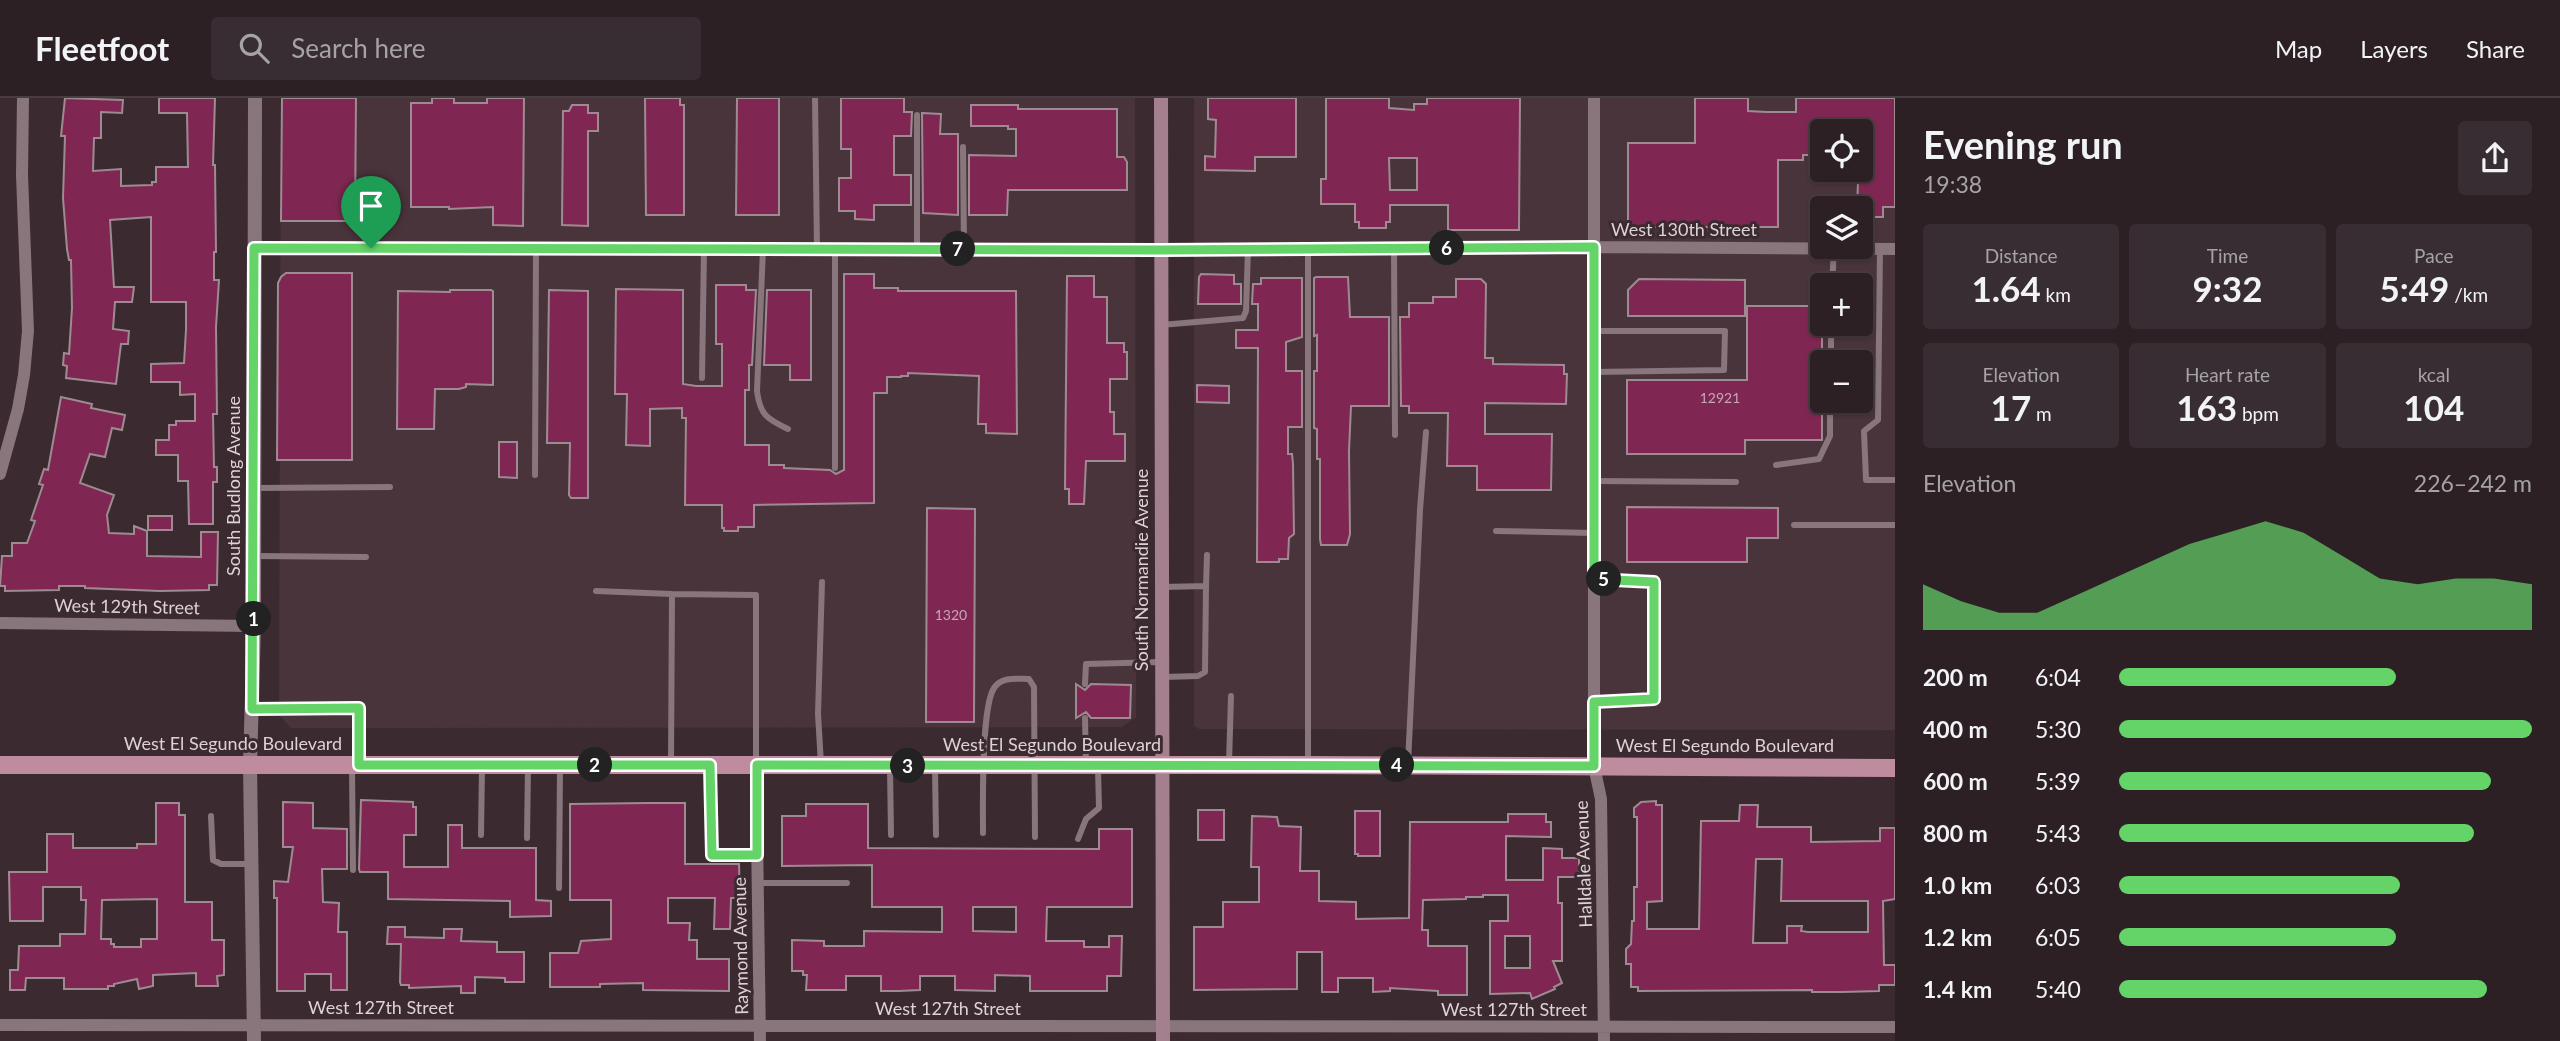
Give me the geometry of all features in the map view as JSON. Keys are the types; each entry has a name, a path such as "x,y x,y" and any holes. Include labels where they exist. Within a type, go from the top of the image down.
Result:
{"main road":[{"name":"South Normandie Avenue","path":"1161,98 1163,1034"},
{"name":"West El Segundo Boulevard","path":"0,765 1408,765 1895,768"}],"street":[{"path":"0,474 18,409 28,331 22,175 23,98"},
{"name":"South Budlong Avenue","path":"254,1041 250,765 254,626 255,98"},
{"name":"Halldale Avenue","path":"1594,98 1594,766 1601,799 1604,1041"},
{"name":"West 130th Street","path":"254,248 1810,249"},
{"name":"West 130th Street","path":"1873,249 1895,249"},
{"name":"West 129th Street","path":"0,623 254,626"},
{"name":"Raymond Avenue","path":"757,765 760,1041"},
{"name":"West 127th Street","path":"0,1025 760,1027 1163,1034 1605,1027 1895,1027"}],"lane":[{"path":"815,98 817,249"},
{"path":"917,115 918,249"},
{"path":"963,147 964,249"},
{"path":"535,475 536,248"},
{"path":"1308,248 1308,765"},
{"path":"1394,248 1395,435"},
{"path":"702,378 704,249"},
{"path":"763,249 757,391 759,407 768,419 788,429"},
{"path":"835,249 835,468"},
{"path":"1161,325 1242,318 1246,311 1248,249"},
{"path":"1880,249 1878,420 1864,431 1866,480 1895,480"},
{"path":"1594,331 1725,331 1724,370 1594,372"},
{"path":"1776,465 1819,458 1830,436 1830,413"},
{"path":"1408,765 1426,432"},
{"path":"1594,481 1736,482"},
{"path":"254,488 390,487"},
{"path":"1794,525 1895,525"},
{"path":"1496,531 1594,533"},
{"path":"1085,684 1086,664 1161,669 1199,676 1205,672 1207,555"},
{"path":"254,556 366,557"},
{"path":"1594,579 1654,582 1654,699 1594,702"},
{"path":"821,766 818,714 822,582"},
{"path":"1162,587 1206,586"},
{"path":"596,591 756,595 757,765"},
{"path":"671,765 672,594"},
{"path":"983,833 986,724 995,687 1004,679 1029,679 1034,687 1035,837"},
{"path":"1228,765 1231,695"},
{"path":"252,709 359,708 353,870"},
{"path":"1078,839 1086,820 1100,808 1085,718"},
{"path":"481,835 482,765"},
{"path":"527,838 528,765"},
{"path":"559,765 559,888"},
{"path":"710,765 712,855 757,855"},
{"path":"890,766 891,835"},
{"path":"935,766 936,835"},
{"path":"211,817 212,860 221,864 251,864"},
{"path":"757,883 847,883"}],"shaded area":[{"path":"281,98 1135,98 1136,717 1122,727 291,728 279,715"},
{"path":"1194,98 1895,98 1895,730 1199,729 1194,726"}],"building":[{"path":"65,98 123,100 122,113 101,112 101,138 94,138 93,171 121,169 121,186 152,185 152,182 156,182 156,167 188,167 187,113 159,113 159,98 215,98 214,280 219,280 216,327 217,414 213,414 214,467 217,467 217,482 213,482 213,524 189,524 188,481 178,481 178,455 156,455 156,440 169,440 169,425 176,425 176,421 195,421 195,394 180,395 180,382 151,382 151,364 184,363 186,302 151,302 151,217 110,220 114,287 134,287 132,302 115,302 113,329 129,331 128,344 121,344 116,384 66,378 64,353 69,354 72,308 71,260 67,249 63,198 65,136 61,136"},
{"path":"282,98 356,98 355,221 281,221"},
{"path":"432,98 454,98 454,103 487,103 487,98 524,98 523,226 493,225 493,207 411,207 411,103 432,103"},
{"path":"645,98 680,98 680,105 684,105 684,215 646,215"},
{"path":"737,98 779,98 779,215 736,215"},
{"path":"841,98 904,98 904,112 912,112 911,136 894,136 894,175 911,175 911,205 874,205 874,220 855,219 855,211 839,211 839,178 851,178 851,149 841,149"},
{"path":"1208,98 1296,98 1296,157 1255,157 1255,171 1205,170 1205,156 1215,157 1216,120 1208,119"},
{"path":"1326,98 1389,98 1389,108 1414,110 1414,104 1427,104 1427,98 1520,98 1519,230 1448,230 1448,205 1390,205 1390,222 1386,222 1386,228 1359,228 1359,222 1355,222 1355,204 1321,204 1321,179 1326,179","holes":["1389,158 1417,158 1417,190 1390,190"]},
{"path":"1695,98 1748,98 1748,111 1796,112 1796,98 1895,98 1895,207 1883,207 1883,217 1873,217 1873,196 1857,196 1858,182 1873,182 1873,119 1810,119 1810,155 1803,155 1803,160 1778,160 1778,227 1628,227 1628,143 1695,143"},
{"path":"572,105 588,105 588,113 598,113 598,131 588,131 588,226 562,225 563,111 569,111"},
{"path":"971,105 1018,105 1018,109 1117,109 1117,157 1124,157 1127,162 1127,190 1008,190 1007,215 969,215 969,155 1016,156 1016,129 1008,129 1008,126 971,126"},
{"path":"922,113 941,114 940,134 958,134 958,215 923,213"},
{"path":"286,273 352,273 352,460 277,460 278,283"},
{"path":"844,274 874,274 874,288 898,288 898,291 1016,291 1017,434 986,433 986,424 978,424 979,376 908,373 908,376 887,377 887,393 874,393 874,503 754,505 754,527 738,527 738,531 724,531 722,505 685,505 686,418 682,418 682,408 650,409 650,446 626,445 627,394 615,394 616,289 683,290 683,384 696,386 722,386 722,344 716,344 716,285 746,285 746,290 756,290 752,365 749,365 749,390 745,390 745,445 769,445 769,465 830,470 836,474 844,470"},
{"path":"1201,274 1234,275 1234,284 1241,284 1241,304 1198,304"},
{"path":"1067,276 1094,276 1094,297 1107,297 1107,343 1124,343 1124,352 1127,352 1127,379 1110,379 1110,412 1114,412 1114,434 1125,434 1125,461 1086,461 1084,504 1069,504 1069,489 1065,489"},
{"path":"1316,277 1348,277 1350,317 1389,317 1389,406 1351,406 1350,534 1347,545 1321,545 1320,539 1320,459 1317,459 1317,429 1314,428 1314,371 1317,371 1317,335 1314,336"},
{"path":"1261,278 1302,278 1302,337 1286,342 1286,371 1302,371 1302,427 1288,427 1288,454 1292,454 1293,464 1294,534 1289,538 1288,559 1279,559 1279,562 1257,562 1258,348 1236,348 1236,330 1258,330 1258,304 1252,304 1253,284 1261,284"},
{"path":"1456,279 1481,279 1486,284 1485,358 1493,358 1493,364 1564,365 1564,374 1567,374 1566,404 1485,403 1485,434 1552,434 1551,490 1477,490 1477,466 1447,466 1448,413 1409,413 1409,406 1401,406 1400,317 1409,317 1409,303 1433,303 1433,297 1456,297"},
{"path":"1639,279 1745,280 1745,316 1628,316 1628,290"},
{"path":"549,290 588,291 588,498 571,498 569,495 570,443 547,443"},
{"path":"767,290 811,290 811,380 790,380 790,365 764,365"},
{"path":"398,291 493,291 493,385 466,384 466,387 459,389 435,389 434,429 397,429"},
{"path":"1747,306 1810,306 1810,336 1822,336 1822,350 1810,350 1810,413 1822,413 1822,440 1745,440 1745,454 1627,454 1627,380 1747,380"},
{"path":"1197,385 1229,386 1229,403 1197,402"},
{"path":"61,397 92,404 91,408 125,415 122,430 112,428 105,457 90,454 80,483 114,495 107,515 109,533 134,534 134,526 147,531 147,556 201,557 201,532 218,532 217,585 209,585 209,590 160,591 59,586 59,590 5,591 5,586 0,586 2,556 12,556 12,543 27,543 35,521 31,520 43,485 39,484 44,469 48,470"},
{"path":"499,442 517,442 517,478 499,477"},
{"path":"1627,507 1778,508 1778,538 1747,538 1747,562 1627,562"},
{"path":"927,508 975,509 974,722 926,722"},
{"path":"148,516 172,516 172,530 148,530"},
{"path":"1076,684 1085,690 1091,684 1131,685 1130,718 1091,718 1086,712 1076,718"},
{"path":"361,800 413,802 413,807 416,807 416,835 404,835 404,867 448,867 448,825 462,825 462,848 536,848 536,900 551,901 551,916 510,917 510,901 388,899 388,872 360,872 359,869"},
{"path":"1656,801 1656,805 1662,805 1662,901 1647,902 1647,929 1699,929 1701,821 1739,821 1740,805 1758,805 1757,827 1811,827 1811,842 1880,841 1880,828 1895,828 1895,899 1883,901 1884,965 1895,965 1895,985 1879,985 1879,991 1842,992 1638,991 1638,987 1631,987 1631,964 1626,964 1626,949 1631,944 1634,887 1637,887 1637,817 1634,817 1634,808 1641,802","holes":["1756,859 1782,859 1781,901 1868,901 1868,932 1808,932 1801,931 1802,926 1787,926 1787,943 1753,943"]},
{"path":"283,802 313,803 313,828 347,829 347,869 322,869 323,902 339,903 338,932 347,932 347,990 331,990 331,974 305,974 305,991 277,991 277,898 274,898 274,881 288,882 293,847 283,847"},
{"path":"156,803 179,803 179,815 185,815 185,902 212,902 212,940 224,940 224,975 217,976 218,986 196,986 196,973 153,975 153,986 139,989 137,979 108,986 108,989 64,989 64,978 26,978 25,990 10,990 10,970 18,970 19,946 60,946 60,934 85,934 86,900 81,900 81,887 43,887 43,921 10,921 9,872 47,872 47,834 73,834 73,848 137,848 137,844 156,844","holes":["157,899 157,939 141,939 141,947 114,947 111,939 101,939 102,900"]},
{"path":"685,803 685,864 739,864 740,898 731,898 730,929 714,929 715,898 668,898 668,923 690,923 689,940 697,940 697,959 729,959 729,991 643,990 643,983 600,984 600,987 550,987 550,953 578,953 581,941 611,939 611,900 570,900 570,804"},
{"path":"806,804 868,804 868,848 1099,849 1099,829 1132,829 1132,907 1047,907 1046,941 1084,941 1084,947 1109,947 1109,936 1122,936 1121,976 1107,976 1107,991 1030,991 1030,976 995,975 995,991 955,990 955,976 920,976 920,990 881,991 881,976 846,976 846,990 806,990 807,975 803,975 803,971 792,971 792,940 824,941 824,946 864,946 864,931 942,932 942,907 872,907 872,865 782,866 782,816 806,816","holes":["973,907 1016,907 1016,932 973,931"]},
{"path":"1198,810 1224,810 1224,840 1198,840"},
{"path":"1355,811 1380,811 1380,856 1355,854"},
{"path":"1508,814 1546,814 1546,822 1551,822 1551,837 1506,836 1506,880 1543,880 1543,848 1562,849 1562,858 1579,858 1579,877 1558,877 1558,903 1562,903 1562,961 1553,961 1562,983 1554,987 1555,989 1532,999 1530,993 1490,994 1490,921 1508,921 1508,895 1483,895 1466,899 1423,900 1422,930 1428,930 1428,946 1467,946 1467,995 1438,995 1438,991 1390,988 1390,991 1373,992 1373,978 1338,978 1338,992 1322,992 1322,952 1297,952 1297,989 1194,990 1194,927 1223,927 1223,902 1259,902 1259,867 1251,867 1252,816 1277,817 1279,826 1301,827 1300,871 1319,871 1319,901 1356,902 1356,919 1409,918 1410,822 1508,822","holes":["1505,936 1530,936 1530,968 1505,968"]},
{"path":"388,927 405,927 405,937 444,938 444,929 462,929 461,941 497,942 497,952 524,952 524,982 475,977 475,993 461,993 461,986 409,988 409,985 401,985 401,944 387,944"}],"route":[{"path":"1594,247 1594,579 1654,582 1654,699 1594,702 1594,766 757,765 757,855 712,855 710,765 359,765 359,708 252,709 254,248 371,248 1161,250 1594,247"}]}
